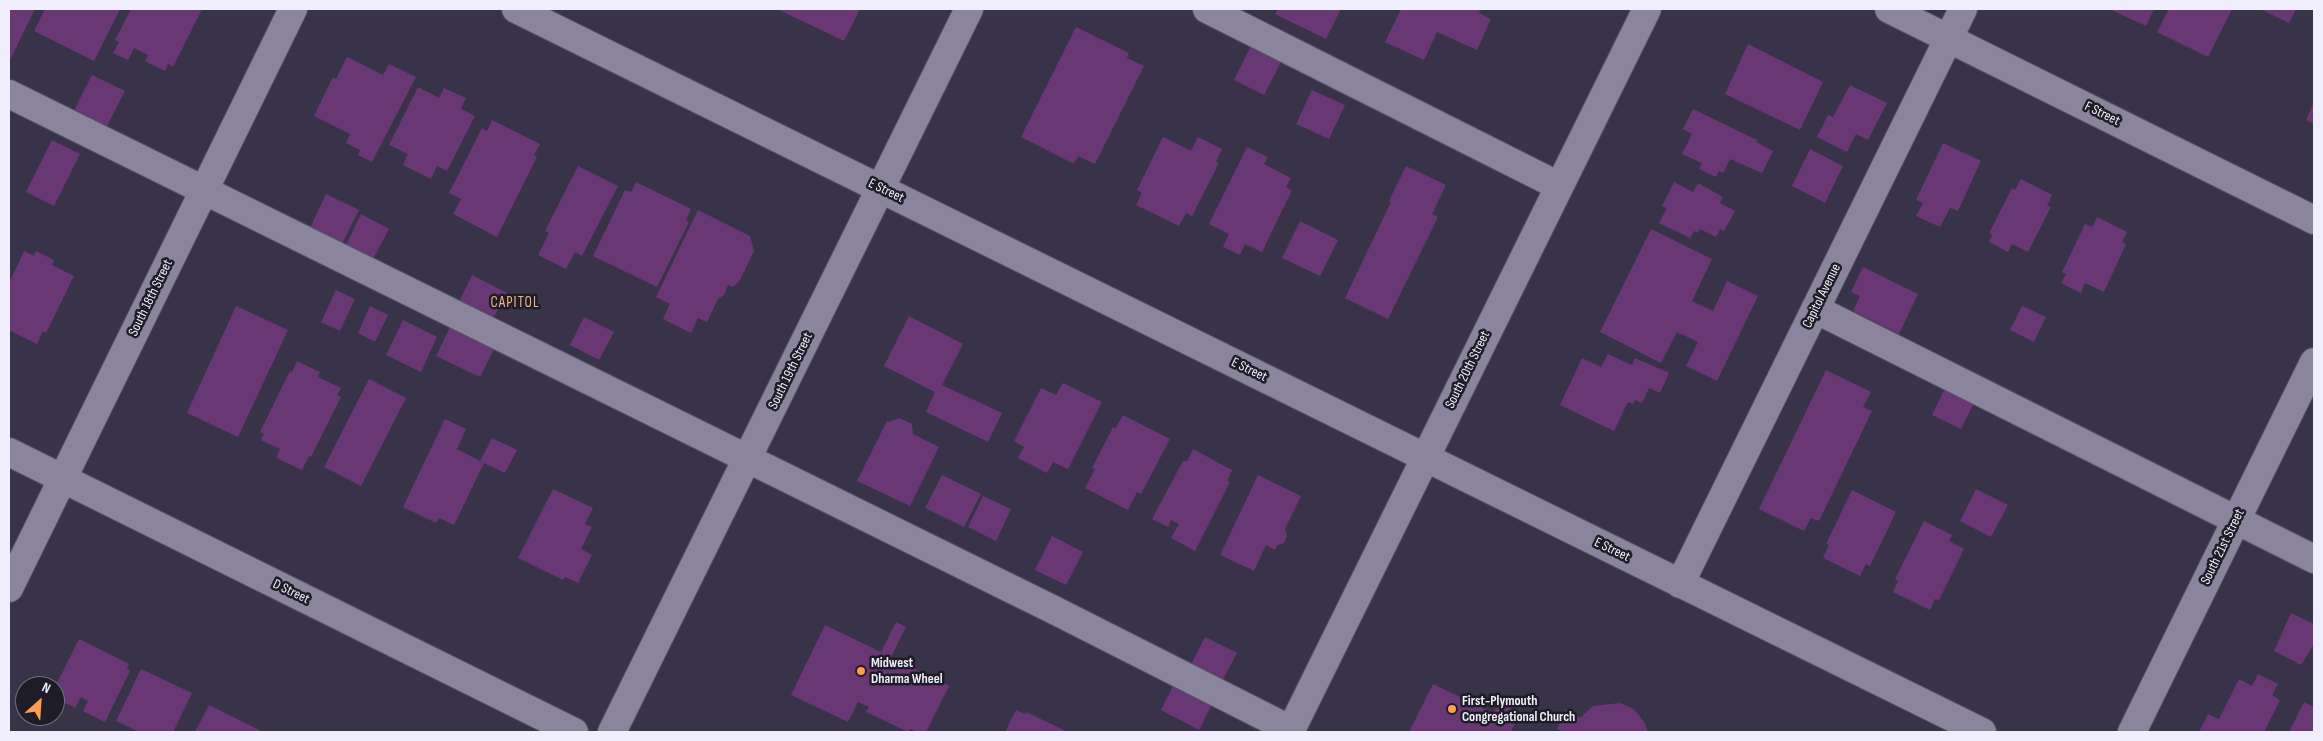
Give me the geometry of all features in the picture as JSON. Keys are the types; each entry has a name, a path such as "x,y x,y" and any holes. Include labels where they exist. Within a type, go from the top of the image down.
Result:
{"street":[{"name":"South 18th Street","path":"9,588 293,9"},
{"name":"E Street","path":"516,9 1982,732"},
{"name":"South 19th Street","path":"612,732 969,9"},
{"path":"1206,9 1559,186"},
{"name":"South 20th Street","path":"1290,731 1647,9"},
{"name":"F Street","path":"1889,9 2314,220"},
{"name":"Capitol Avenue","path":"1680,584 1963,9"},
{"path":"9,94 1047,607 1290,731"},
{"path":"1815,310 2314,559"},
{"name":"South 21st Street","path":"2132,732 2314,362"},
{"name":"D Street","path":"9,452 574,732"}],"building":[{"path":"9,9 35,9 9,62"},
{"path":"45,9 120,9 94,61 34,31"},
{"path":"131,9 202,9 173,67 168,64 165,71 145,61 148,55 134,48 128,60 113,53 119,42 115,40"},
{"path":"777,9 860,9 844,41"},
{"path":"1278,9 1341,9 1326,39 1275,14"},
{"path":"1401,9 1481,9 1479,13 1491,19 1477,50 1437,32 1424,60 1385,42"},
{"path":"2109,9 2154,9 2146,26"},
{"path":"2169,9 2232,9 2208,57 2157,32"},
{"path":"2260,9 2296,9 2289,23"},
{"path":"1076,27 1129,53 1127,58 1144,66 1095,164 1078,156 1074,164 1021,137"},
{"path":"1252,44 1282,60 1264,95 1234,80"},
{"path":"1748,44 1823,82 1800,130 1725,94"},
{"path":"347,57 383,75 389,64 416,77 372,162 358,155 360,150 346,143 350,134 314,116 333,77 336,79"},
{"path":"92,75 125,91 105,130 72,114"},
{"path":"1850,85 1887,103 1868,140 1856,134 1847,152 1817,137 1828,115 1833,117"},
{"path":"418,87 439,98 444,88 466,98 461,109 475,116 447,171 437,166 431,179 403,165 408,154 389,145"},
{"path":"1312,90 1345,105 1329,139 1296,124"},
{"path":"2314,102 2314,124 2306,120"},
{"path":"1693,109 1757,140 1756,142 1773,151 1762,173 1730,159 1723,173 1719,171 1716,177 1699,169 1702,163 1682,154 1692,134 1683,129"},
{"path":"492,120 540,144 534,155 537,157 497,237 453,214 461,199 449,193 482,128 487,131"},
{"path":"1163,137 1191,151 1198,137 1222,149 1216,162 1219,163 1192,216 1186,213 1179,226 1136,205 1142,193 1137,190"},
{"path":"52,140 80,154 54,206 26,192"},
{"path":"1943,143 1981,161 1958,211 1950,208 1940,227 1916,216 1923,203 1916,200"},
{"path":"1247,147 1268,157 1264,164 1291,178 1286,187 1292,190 1262,252 1245,244 1240,255 1223,247 1229,234 1209,224"},
{"path":"1810,149 1843,166 1825,203 1792,186"},
{"path":"578,166 618,186 582,256 575,252 566,269 538,255 549,233 545,231"},
{"path":"1406,166 1446,185 1432,214 1438,217 1388,319 1345,298"},
{"path":"2021,179 2052,195 2047,206 2051,207 2028,252 2012,244 2008,252 1989,242 1992,235 1989,233 2012,188 2015,190"},
{"path":"636,182 691,209 686,220 689,222 657,287 593,256 625,190 631,192"},
{"path":"1674,182 1693,192 1698,183 1723,197 1720,203 1735,211 1724,231 1720,229 1716,237 1700,229 1698,233 1694,231 1690,238 1659,223 1667,208 1662,206"},
{"path":"326,194 359,210 341,246 309,230"},
{"path":"698,210 750,236 754,251 739,282 733,287 728,285 724,295 718,299 707,322 698,318 691,333 663,319 670,304 656,297"},
{"path":"361,214 389,229 373,259 346,245"},
{"path":"2097,217 2127,232 2122,242 2126,244 2104,292 2085,283 2081,293 2061,283 2066,274 2062,272 2085,224 2092,227"},
{"path":"1300,221 1338,240 1320,276 1282,258"},
{"path":"1651,229 1712,259 1692,301 1713,311 1727,281 1758,296 1717,381 1686,366 1698,342 1677,332 1661,363 1600,332"},
{"path":"24,251 34,256 36,251 54,260 52,265 74,276 46,333 43,331 37,344 9,330 9,283"},
{"path":"1863,267 1918,294 1899,334 1853,311 1860,296 1851,292"},
{"path":"472,275 507,293 490,324 457,306"},
{"path":"336,290 355,299 340,331 321,322"},
{"path":"236,306 288,330 238,437 187,413"},
{"path":"370,306 388,315 375,342 358,333"},
{"path":"2022,306 2046,317 2034,342 2010,330"},
{"path":"909,316 963,344 942,385 1002,413 988,442 926,412 935,392 884,366"},
{"path":"584,317 614,332 599,360 570,345"},
{"path":"403,320 437,337 421,372 386,355"},
{"path":"451,325 495,347 480,377 436,356"},
{"path":"1608,354 1632,365 1635,358 1669,373 1660,393 1649,388 1642,403 1635,400 1633,404 1628,402 1614,431 1560,405 1582,358 1601,367"},
{"path":"297,361 320,372 318,377 341,388 337,395 341,397 311,457 309,456 302,470 276,458 280,449 261,440 264,434 260,432 290,371 292,372"},
{"path":"1826,370 1871,392 1863,407 1872,411 1819,521 1811,518 1804,531 1759,509"},
{"path":"369,379 406,398 361,486 324,467"},
{"path":"1063,383 1102,402 1068,469 1053,462 1047,473 1018,458 1024,447 1014,441 1041,388 1056,395"},
{"path":"1946,386 1975,401 1961,429 1932,415"},
{"path":"1123,415 1170,439 1141,494 1137,492 1128,510 1085,488 1095,469 1092,468 1113,427 1115,429"},
{"path":"899,418 912,424 913,434 939,447 910,506 857,481 887,421"},
{"path":"445,419 466,429 457,449 480,461 492,438 517,450 505,473 484,463 454,525 439,518 436,523 403,507"},
{"path":"1193,449 1232,470 1227,481 1230,482 1195,551 1171,538 1179,524 1171,520 1168,527 1152,519 1183,461 1187,461"},
{"path":"942,475 981,494 964,527 925,508"},
{"path":"1258,475 1301,496 1285,529 1287,536 1284,543 1277,545 1275,550 1266,545 1254,571 1220,555"},
{"path":"553,489 593,508 585,524 592,527 581,549 592,555 578,583 565,577 563,580 518,558"},
{"path":"1976,489 2008,505 1991,537 1960,521"},
{"path":"1852,490 1896,512 1870,566 1866,564 1860,576 1823,558 1829,545 1826,544"},
{"path":"983,496 1011,509 996,541 968,527"},
{"path":"1924,521 1952,535 1949,541 1964,549 1939,600 1935,599 1930,610 1893,592 1898,581 1895,579"},
{"path":"1052,536 1083,552 1066,585 1035,570"},
{"path":"2291,613 2314,624 2314,644 2301,665 2274,651"},
{"name":"Midwest Dharma Wheel","path":"896,622 906,627 891,657 949,686 926,732 917,732 910,729 908,732 866,712 869,707 858,702 848,722 791,695 825,625 881,652"},
{"path":"1205,637 1237,653 1222,681 1191,665"},
{"path":"79,639 129,664 127,669 130,671 105,722 83,711 88,701 81,697 75,708 65,703 65,676 60,676"},
{"path":"141,669 192,693 173,732 139,732 116,721"},
{"path":"2258,674 2278,684 2272,695 2280,700 2264,732 2199,732 2208,714 2219,719 2239,679 2252,686"},
{"path":"1175,682 1213,702 1199,730 1161,710"},
{"name":"First-Plymouth Congregational Church","path":"1433,684 1493,713 1496,708 1504,705 1514,710 1517,719 1511,732 1409,732"},
{"path":"2304,702 2314,707 2314,732 2289,732"},
{"name":"First-Plymouth Congregational Church","path":"1620,703 1634,709 1644,722 1648,732 1564,732 1557,729 1566,710 1580,718 1593,706"},
{"path":"209,705 263,732 195,732"},
{"path":"1016,710 1025,714 1026,712 1068,732 1005,732"}],"place":[{"name":"Midwest Dharma Wheel","path":"861,671"},
{"name":"First-Plymouth Congregational Church","path":"1452,709"}],"district":[{"name":"CAPITOL","path":"515,303"}]}
